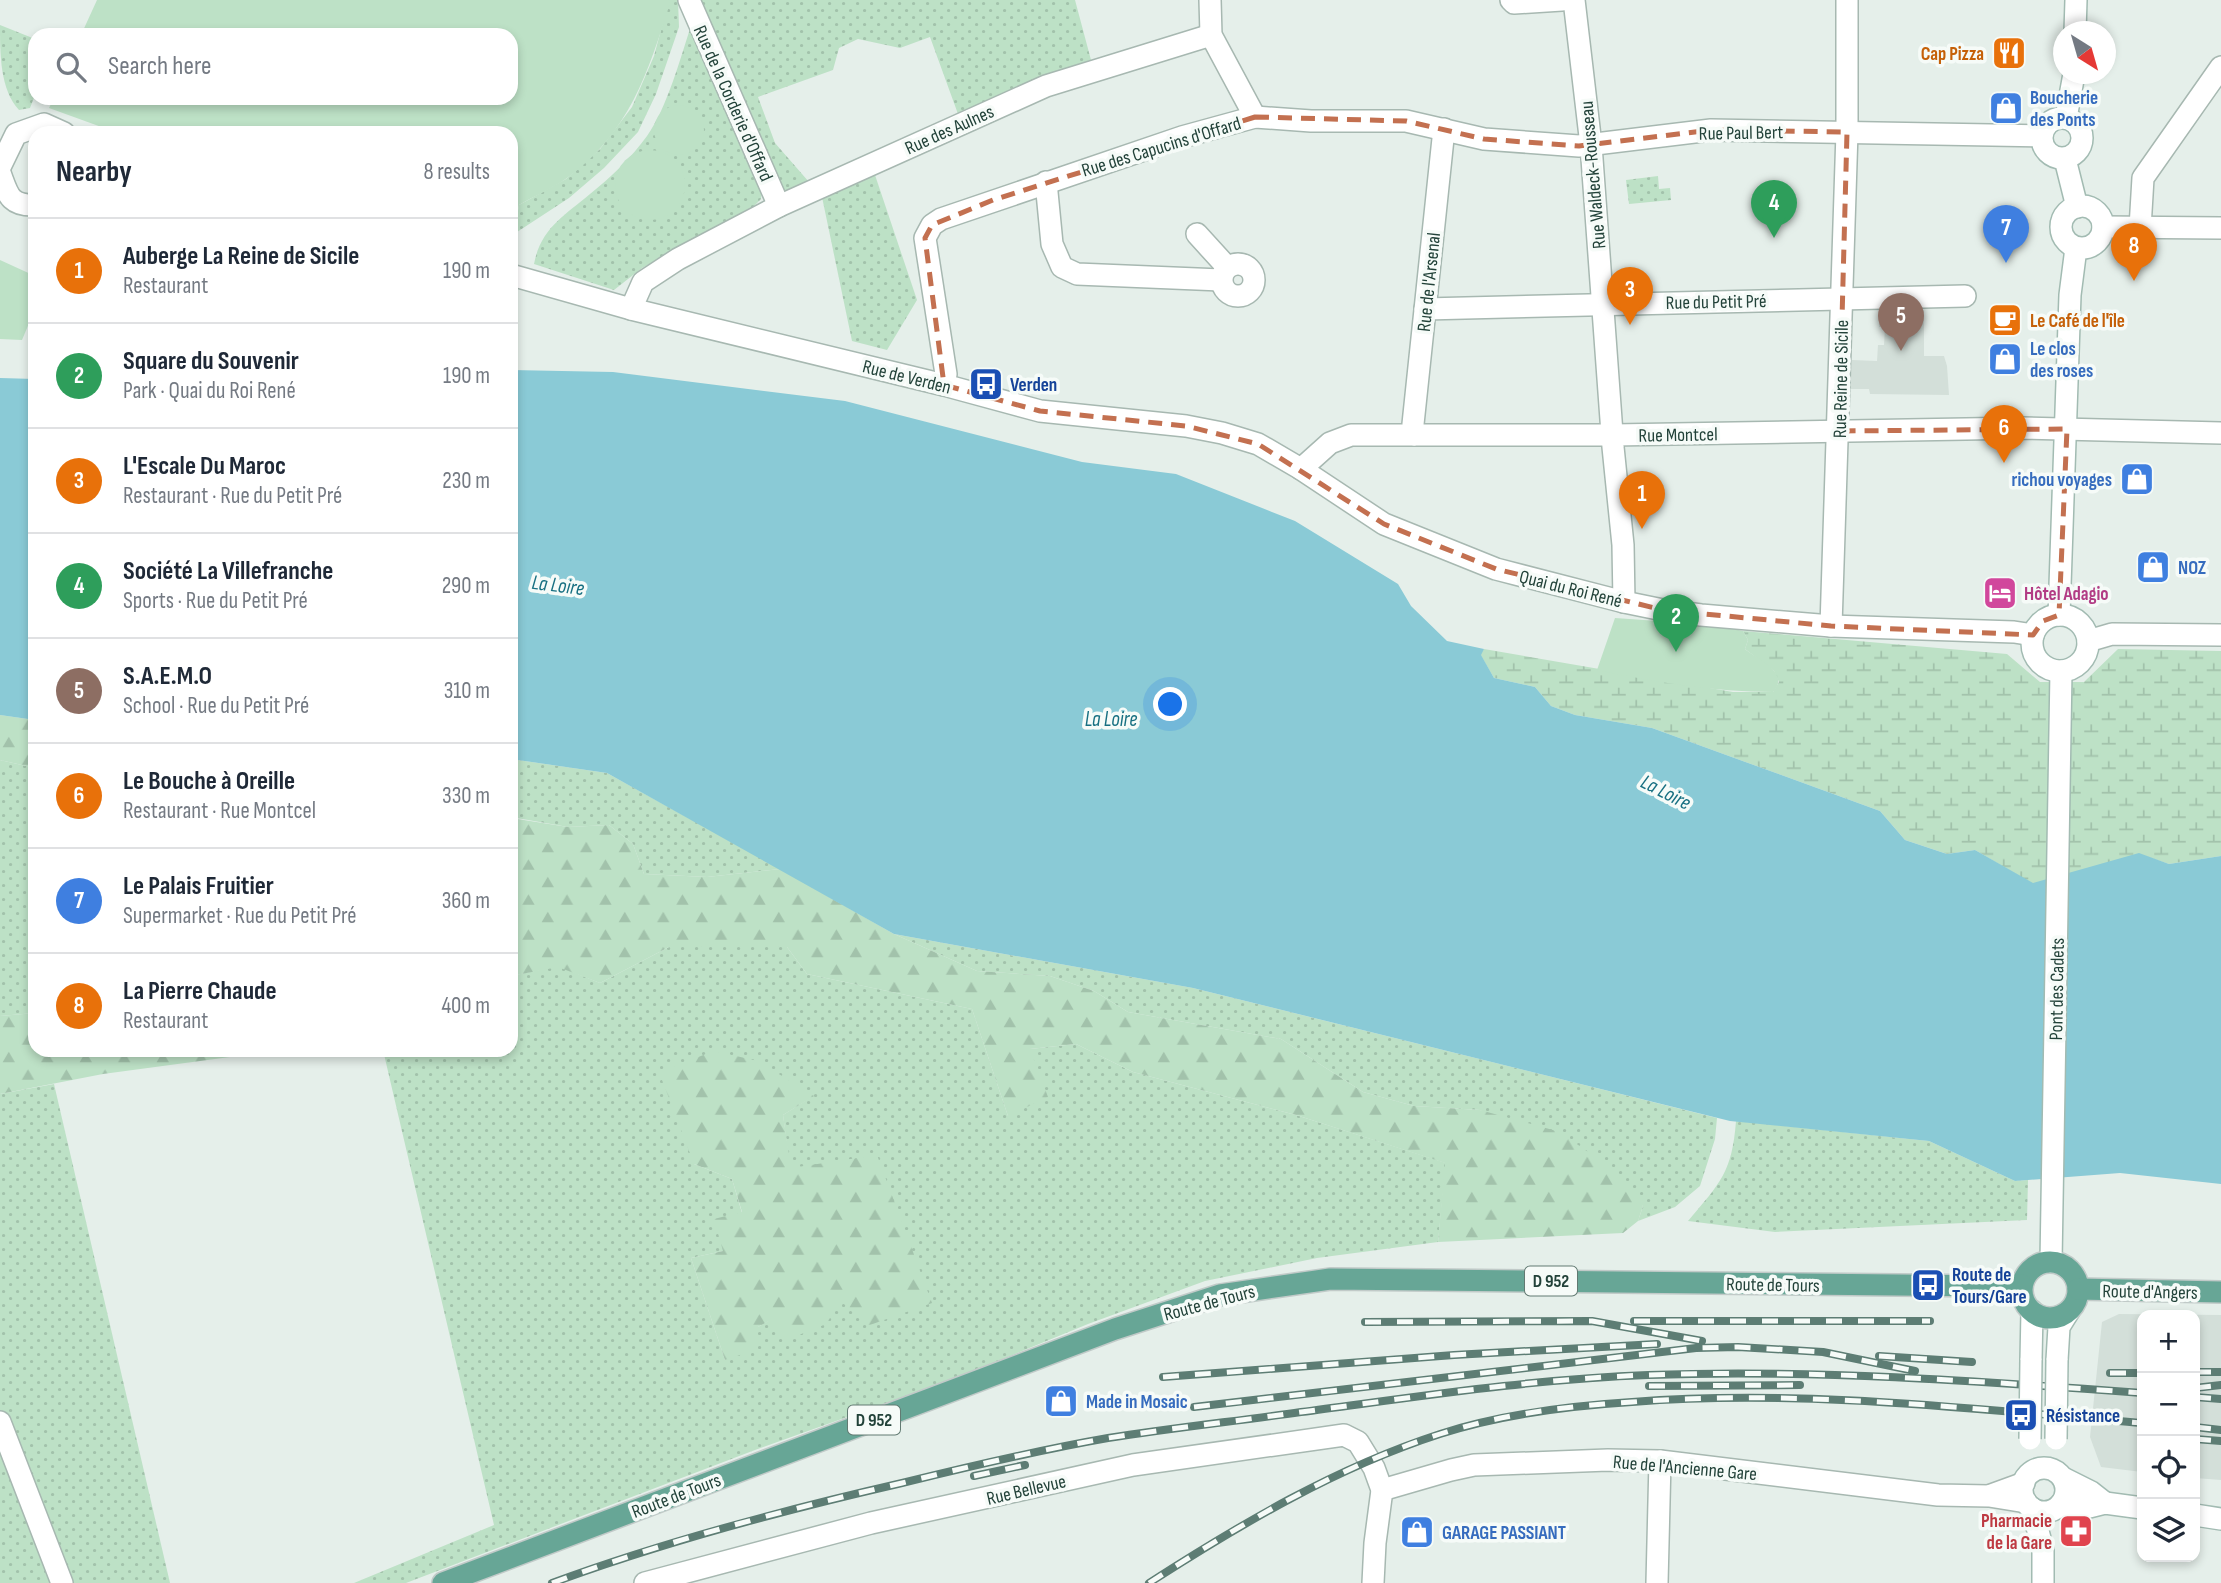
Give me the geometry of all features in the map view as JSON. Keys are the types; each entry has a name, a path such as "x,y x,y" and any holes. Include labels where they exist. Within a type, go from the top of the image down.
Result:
{"main road":[{"path":"2051,1262 2067,1267 2077,1281 2078,1289 2077,1297 2069,1311 2062,1316 2046,1318 2032,1311 2024,1299 2022,1285 2036,1266 2051,1262"},
{"name":"Route de Tours","path":"443,1583 1115,1329 1220,1295 1330,1279 2022,1285"},
{"name":"Route d'Angers","path":"2078,1289 2221,1292"}],"street":[{"name":"Rue de la Corderie d'Offard","path":"689,0 779,206"},
{"path":"1210,0 1211,34 1255,117"},
{"path":"1511,0 1514,3 1569,1"},
{"name":"Rue Reine de Sicile","path":"1831,626 1847,132 1847,0"},
{"path":"2075,21 2076,0"},
{"name":"Rue Waldeck-Rousseau","path":"1569,1 1591,145 1623,545 1624,602"},
{"name":"Rue des Aulnes","path":"631,309 643,282 678,259 779,206 1046,86 1211,34"},
{"path":"2140,228 2144,178 2221,67"},
{"path":"2066,118 2072,84"},
{"name":"Rue des Capucins d'Offard","path":"944,385 946,373 925,238 932,225 941,219 1182,137 1255,117 1311,121 1406,121 1444,129"},
{"path":"2066,118 2078,125 2082,139 2077,152 2065,159 2059,159 2043,148 2041,136 2050,121 2066,118"},
{"name":"Rue Paul Bert","path":"1444,129 1484,139 1591,145 1711,130 2041,136"},
{"name":"Rue de l'Arsenal","path":"1413,435 1444,129"},
{"path":"0,167 16,134 28,130"},
{"path":"2065,159 2077,207"},
{"path":"0,173 9,197 22,206 28,206"},
{"path":"1046,182 1052,244 1062,267 1077,274 1224,274 1197,234"},
{"path":"2077,207 2092,209 2102,220 2103,227 2095,244 2083,249 2076,248 2064,238 2061,223 2070,210 2077,207"},
{"path":"2103,227 2221,228"},
{"path":"2059,615 2070,295 2076,248"},
{"name":"Rue de Verden","path":"518,277 631,309 1040,411 1186,426 1222,433 1258,444 1301,469"},
{"name":"Rue du Petit Pré","path":"1425,309 1965,296"},
{"name":"Rue Montcel","path":"1301,469 1330,443 1351,435 1613,435 2067,429 2221,433"},
{"name":"Quai du Roi René","path":"1301,469 1384,524 1496,569 1624,602 1675,612 1831,626 2014,632 2034,635"},
{"path":"2059,615 2081,625 2088,641 2084,658 2070,669 2061,671 2052,670 2038,660 2032,644 2043,621 2059,615"},
{"path":"2088,641 2112,634 2221,635"},
{"name":"Pont des Cadets","path":"2051,1262 2061,671"},
{"path":"2032,1311 2028,1492 2043,1549 2043,1583"},
{"path":"2043,1549 2066,1490 2061,1476 2056,1439 2057,1360 2059,1327 2069,1311"},
{"path":"0,1422 62,1583"},
{"name":"Rue Bellevue","path":"645,1583 871,1523 1133,1465 1344,1435 1358,1442 1374,1468 1382,1490"},
{"name":"Rue de l'Ancienne Gare","path":"1382,1490 1474,1465 1545,1461 1660,1461 1938,1495 1989,1496 2028,1492"},
{"path":"1657,1583 1660,1461"},
{"path":"2028,1492 2044,1468 2091,1492 2105,1503"},
{"path":"1373,1583 1382,1490"},
{"path":"2028,1492 2044,1512 2058,1507 2089,1507 2105,1503 2137,1507"},
{"path":"2200,1516 2221,1519"}],"highlighted area":[{"path":"1255,117 1406,121 1484,139 1579,146 1711,130 1847,132 1839,431 2067,429 2059,615 2043,621 2033,635 1831,626 1663,610 1496,569 1384,524 1258,444 1186,426 1040,411 944,385 925,238 932,225 993,200"}],"shaded area":[{"path":"1924,310 1924,356 1944,356 1949,395 1870,394 1869,389 1850,389 1852,360 1877,361 1878,345 1884,345 1885,327 1879,327 1879,312"},
{"path":"2119,1314 2137,1314 2137,1471 2101,1467 2090,1437 2102,1322"},
{"path":"2200,1315 2221,1315 2221,1480 2200,1478"}],"green space":[{"path":"97,0 669,0 670,3 634,100 606,142 567,178 519,205 518,211 518,126 99,126 49,108 50,105 518,105 518,28 84,28"},
{"path":"669,0 678,0 679,27 656,94 638,132 604,168 569,198 518,231 519,205 566,179 600,149 632,107 654,56"},
{"path":"696,0 1075,0 1091,60 1044,75 958,114 930,37 900,48 858,39 839,48 833,70 758,97 775,143 809,182 783,194"},
{"path":"0,25 28,36 30,108 19,110 13,102 5,82"},
{"path":"691,26 762,183 761,199 749,211 642,268 614,290 534,264 542,241 555,224 613,174 647,136 667,98"},
{"path":"679,105 696,113 704,130 696,147 679,155 662,147 654,130 662,113"},
{"path":"650,150 675,160 685,185 675,210 650,220 625,210 615,185 625,160"},
{"path":"874,172 917,300 887,350 852,341 822,197"},
{"path":"1658,176 1659,189 1670,188 1671,200 1629,204 1626,180"},
{"path":"0,260 28,273 28,326 22,340 0,339"},
{"path":"1615,618 1715,625 1743,631 1748,640 1745,649 1771,668 1778,679 1777,685 1773,692 1729,690 1597,670"},
{"path":"1743,631 2007,654 2040,682 2084,682 2118,649 2221,651 2221,856 2169,864 2139,854 2033,884 1975,850 1947,854 1905,840 1880,811 1652,728 1575,715 1551,706 1535,687 1494,678 1480,654 1484,649 1733,692 1773,692 1779,682 1774,671 1745,649 1748,640"},
{"path":"0,715 28,719 28,766 0,760"},
{"path":"0,760 28,766 28,1014 0,1016"},
{"path":"518,760 607,773 780,869 707,877 644,874 633,844 609,825 568,827 518,818"},
{"path":"518,819 568,827 609,825 633,844 644,874 707,877 780,869 894,934 977,971 1050,976 1094,991 1128,1012 1281,1039 1363,1092 1414,1106 1480,1110 1560,1132 1616,1172 1643,1206 1638,1221 1623,1233 1438,1242 1445,1163 1296,1115 1133,1072 1076,1044 1030,1049 1048,1097 1008,1116 972,1009 807,974 787,947 669,947 600,983 558,967 518,975"},
{"path":"894,934 1193,988 1717,1118 1715,1139 1700,1186 1675,1207 1638,1221 1643,1206 1480,1110 1414,1106 1363,1092 1281,1039 1128,1012 1094,991 1050,976 977,971"},
{"path":"669,947 787,947 807,974 972,1009 1008,1116 1030,1049 1076,1044 1133,1072 1296,1115 1446,1163 1438,1242 1317,1258 1205,1281 1088,1324 959,1377 755,1450 406,1583 354,1583 494,1525 385,1057 518,1057 518,975 558,966 600,983","holes":["813,1096 783,1115 790,1168 770,1320 758,1327 725,1360 691,1258 723,1251 742,1213 732,1179 694,1164"]},
{"path":"28,1014 28,1057 230,1057 103,1074 0,1094 0,1016"},
{"path":"714,1051 758,1061 814,1096 783,1115 791,1168 877,1155 932,1303 867,1326 841,1301 826,1324 789,1339 769,1321 758,1327 758,1349 725,1360 691,1258 723,1251 714,1219 742,1212 732,1179 694,1164 659,1072"},
{"path":"54,1084 170,1583 0,1583 0,1094"},
{"path":"1736,1121 1929,1141 2015,1181 2028,1180 2027,1220 1775,1232 1688,1221 1722,1176 1731,1153"}],"water":[{"name":"La Loire","path":"518,370 613,372 845,401 1082,462 1176,474 1295,521 1398,584 1411,606 1447,641 1484,649 1481,655 1494,678 1535,687 1551,706 1575,715 1652,728 1880,811 1905,840 1947,854 1975,850 2033,883 2139,853 2169,864 2221,856 2221,1184 2120,1173 2015,1181 1929,1141 1730,1121 1193,988 894,934 607,773 518,760"},
{"path":"0,378 28,379 28,719 0,715"}],"railway":[{"path":"1365,1322 1592,1321 1702,1341"},
{"path":"1634,1321 1930,1321"},
{"path":"1163,1377 1454,1355 1657,1344"},
{"path":"1194,1407 1696,1348 1738,1347 1823,1352 1915,1371"},
{"path":"1879,1356 1972,1362"},
{"path":"2200,1372 2221,1372"},
{"path":"2110,1373 2137,1373"},
{"path":"552,1583 638,1553 769,1515 1031,1453 1132,1434 1474,1389 1605,1377 1772,1374 1957,1380 2137,1393"},
{"path":"1649,1386 1800,1385"},
{"path":"2200,1387 2221,1385"},
{"path":"2200,1397 2221,1399"},
{"path":"1149,1583 1254,1519 1363,1463 1463,1427 1535,1412 1632,1402 1696,1399 1823,1399 2137,1423"},
{"path":"2200,1428 2221,1430"},
{"path":"2200,1439 2221,1441"},
{"path":"974,1476 1025,1465"}],"place":[{"name":"Cap Pizza","path":"2009,53"},
{"name":"Boucherie des Ponts","path":"2006,108"},
{"name":"Société La Villefranche","path":"1774,238"},
{"name":"Le Palais Fruitier","path":"2006,263"},
{"name":"La Pierre Chaude","path":"2134,281"},
{"name":"Le Café de l'île","path":"2005,320"},
{"name":"L'Escale Du Maroc","path":"1630,325"},
{"name":"S.A.E.M.O","path":"1901,351"},
{"name":"Le clos des roses","path":"2005,359"},
{"name":"Verden","path":"986,384"},
{"name":"Le Bouche à Oreille","path":"2004,463"},
{"name":"richou voyages","path":"2137,479"},
{"name":"Auberge La Reine de Sicile","path":"1642,529"},
{"name":"NOZ","path":"2153,567"},
{"name":"Hôtel Adagio","path":"2000,593"},
{"name":"Square du Souvenir","path":"1676,652"},
{"name":"Route de Tours/Gare","path":"1928,1285"},
{"name":"Made in Mosaic","path":"1061,1401"},
{"name":"Résistance","path":"2021,1415"},
{"name":"Pharmacie de la Gare","path":"2076,1531"},
{"name":"GARAGE PASSIANT","path":"1417,1532"}]}
